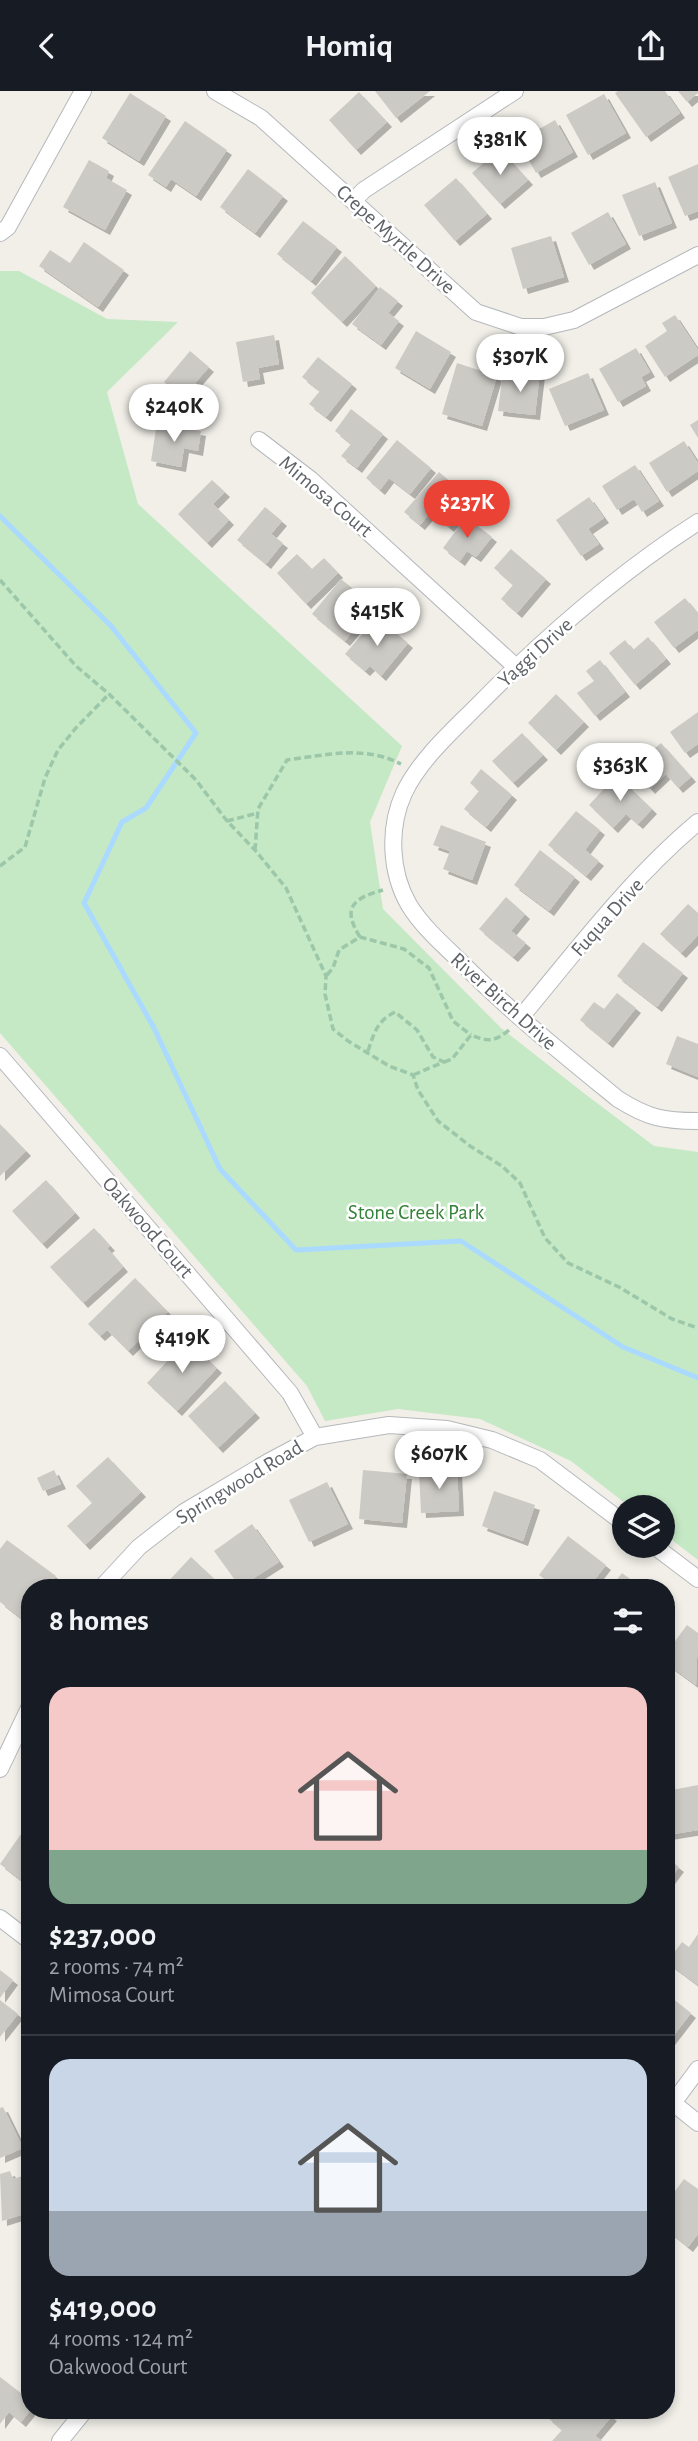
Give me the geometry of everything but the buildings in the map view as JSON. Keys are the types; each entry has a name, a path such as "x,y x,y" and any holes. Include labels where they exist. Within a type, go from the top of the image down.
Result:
{"street":[{"path":"0,233 8,227 83,91"},
{"name":"Crepe Myrtle Drive","path":"215,91 261,118 476,312 521,327 544,327 574,320 698,255"},
{"path":"353,201 364,190 515,91"},
{"name":"Mimosa Court","path":"259,440 310,479 516,667"},
{"name":"Yaggi Drive","path":"399,808 412,779 450,733 516,667 630,569 698,522"},
{"name":"River Birch Drive","path":"399,808 392,839 400,883 409,904 437,939 475,977 618,1099 642,1114 671,1121 698,1121"},
{"name":"Fuqua Drive","path":"521,1017 606,914 681,836 698,822"},
{"name":"Oakwood Court","path":"0,1055 290,1393 315,1437"},
{"name":"Springwood Road","path":"109,1579 139,1547 184,1512 268,1462 315,1437 389,1425 447,1429 492,1440 540,1460 612,1514"},
{"path":"670,1558 698,1579"},
{"path":"0,1769 21,1725"},
{"path":"0,1918 21,1934"},
{"path":"675,2100 698,2069"},
{"path":"675,2105 698,2123"},
{"path":"60,2441 78,2419"}],"path":[{"path":"0,580 76,666 109,694 196,780 227,821 286,888 326,976 325,993 333,1029 389,1066 413,1075 452,1059 471,1035"},
{"path":"0,866 25,847 45,778 58,750 109,694"},
{"path":"255,850 258,813 287,760 355,751 384,755 402,764"},
{"path":"227,821 258,813"},
{"path":"383,890 365,894 356,900 350,912 350,918 360,937 404,949 429,968 453,1021 471,1035 487,1041 499,1038 509,1030"},
{"path":"326,976 333,968 339,950 360,937"},
{"path":"368,1051 377,1025 384,1017 395,1012 417,1030 433,1057 444,1062"},
{"path":"432,1069 433,1057"},
{"path":"413,1075 426,1105 438,1121 502,1166 520,1183 545,1238 568,1263 619,1286 672,1319 698,1328"}],"green space":[{"name":"Stone Creek Park","path":"0,271 19,271 107,319 178,322 107,392 138,504 402,746 370,822 383,909 501,1028 585,1094 654,1146 698,1152 698,1560 675,1542 675,1495 615,1495 571,1461 480,1419 398,1409 325,1421 307,1386 0,1033"}],"waterway":[{"path":"0,516 111,626 196,733 146,808 122,822 84,903 154,1028 220,1169 296,1250 461,1241 623,1347 698,1378"}]}
